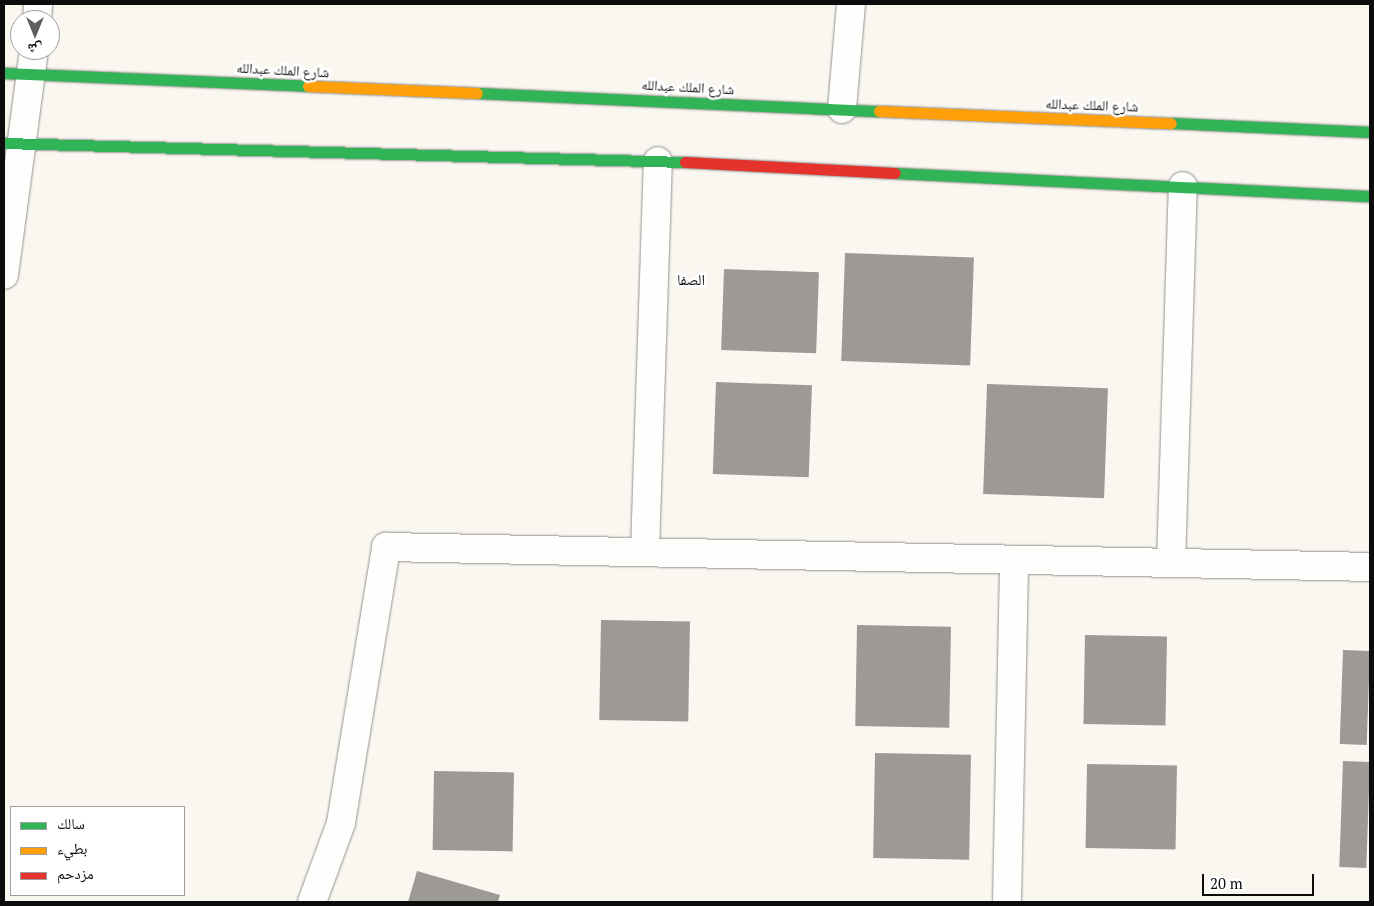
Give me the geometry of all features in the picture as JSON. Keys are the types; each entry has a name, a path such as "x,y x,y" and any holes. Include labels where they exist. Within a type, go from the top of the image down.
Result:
{"street":[{"path":"842,109 851,4"},
{"path":"4,275 13,143 34,62"},
{"name":"شارع الملك عبدالله","path":"4,73 34,62 842,109 1370,132"},
{"path":"13,143 658,161 1370,196"},
{"path":"645,550 658,161"},
{"path":"1171,563 1183,186"},
{"path":"312,902 341,823 386,547 645,550 1370,567"},
{"path":"1007,902 1014,560"}],"building":[{"path":"845,253 974,258 970,365 841,361"},
{"path":"724,269 819,272 816,353 721,350"},
{"path":"716,382 812,385 809,477 713,474"},
{"path":"987,384 1108,388 1104,498 983,494"},
{"path":"601,620 690,622 688,722 599,720"},
{"path":"857,625 951,627 949,728 855,726"},
{"path":"1085,635 1167,636 1165,725 1083,724"},
{"path":"1343,650 1370,651 1367,745 1340,744"},
{"path":"875,753 971,755 969,860 873,858"},
{"path":"1343,761 1370,762 1366,868 1339,867"},
{"path":"1087,764 1177,766 1176,850 1086,848"},
{"path":"434,771 514,772 513,851 433,850"},
{"path":"417,871 500,895 498,902 408,902"}],"traffic: fast":[{"path":"4,73 308,86"},
{"path":"477,93 879,111"},
{"path":"1171,123 1370,132"},
{"path":"4,143 685,162"},
{"path":"895,173 1370,196"}],"traffic: slow":[{"path":"308,86 477,93"},
{"path":"879,111 1171,123"}],"traffic: jam":[{"path":"685,162 895,173"}],"district":[{"name":"الصفا","path":"691,280"}]}
